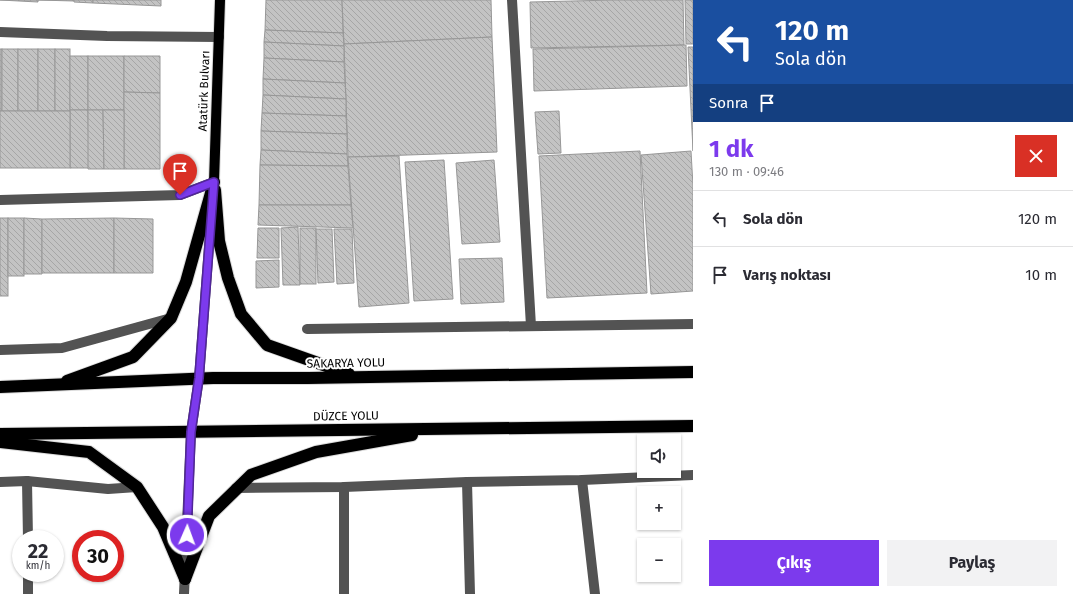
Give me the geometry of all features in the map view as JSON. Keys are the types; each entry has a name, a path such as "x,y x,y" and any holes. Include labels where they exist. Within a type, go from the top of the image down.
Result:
{"highway":[{"path":"56,385 133,357 171,318 186,282 214,182"},
{"path":"214,182 219,241 228,278 240,314 266,345 356,377"},
{"name":"SAKARYA YOLU","path":"0,387 199,378 693,372"},
{"name":"DÜZCE YOLU","path":"0,434 693,426"},
{"path":"185,579 209,516 251,475 316,452 447,428"},
{"path":"0,442 89,452 138,487 163,527 185,579"}],"main road":[{"name":"Atatürk Bulvarı","path":"214,182 220,0"}],"street":[{"path":"512,0 531,326"},
{"path":"0,32 107,36 218,37"},
{"path":"0,200 180,195 214,182 199,378 191,432 184,594"},
{"path":"0,350 62,348 171,318"},
{"path":"307,329 693,324"},
{"path":"236,488 344,487 693,475"},
{"path":"582,480 595,594"},
{"path":"27,481 28,530"},
{"path":"0,482 27,481 108,489 138,487"},
{"path":"466,482 470,594"},
{"path":"344,487 344,594"},
{"path":"28,582 28,594"}],"building":[{"path":"38,0 38,2 19,1"},
{"path":"38,0 74,0 74,1"},
{"path":"74,0 93,0 93,3 74,2"},
{"path":"93,0 161,0 161,6 93,3"},
{"path":"266,0 342,0 343,33 265,30"},
{"path":"342,0 491,0 492,37 344,44"},
{"path":"683,0 684,45 531,48 530,2"},
{"path":"685,0 693,0 693,44 686,44"},
{"path":"265,30 343,33 344,46 264,42"},
{"path":"492,37 497,152 348,157 344,44"},
{"path":"264,42 344,46 344,62 264,58"},
{"path":"686,45 687,86 534,91 533,49"},
{"path":"688,47 693,47 693,151"},
{"path":"0,49 2,49 2,111 0,111"},
{"path":"2,49 18,49 18,111 2,111"},
{"path":"18,49 38,49 38,111 18,111"},
{"path":"38,49 55,49 55,111 38,111"},
{"path":"55,49 70,49 70,111 55,111"},
{"path":"70,56 88,56 88,110 70,110"},
{"path":"88,56 124,56 124,110 88,110"},
{"path":"124,56 160,56 160,93 124,92"},
{"path":"264,58 344,62 345,83 263,79"},
{"path":"263,79 345,83 346,99 263,95"},
{"path":"124,92 160,93 160,169 124,169"},
{"path":"263,95 346,99 346,116 262,113"},
{"path":"70,110 88,110 89,168 70,168"},
{"path":"88,110 103,110 104,169 88,169"},
{"path":"103,110 124,110 124,169 104,169"},
{"path":"0,111 70,111 70,168 0,168"},
{"path":"559,111 561,153 538,154 535,112"},
{"path":"262,113 346,116 347,134 261,131"},
{"path":"261,131 347,134 347,154 261,150"},
{"path":"261,150 347,154 348,166 260,165"},
{"path":"640,151 647,293 547,298 539,156"},
{"path":"691,151 693,186 693,291 651,294 641,155"},
{"path":"399,156 409,303 359,307 348,157"},
{"path":"444,160 453,299 414,301 405,162"},
{"path":"494,160 500,242 462,244 456,163"},
{"path":"260,165 348,166 351,205 259,205"},
{"path":"259,205 351,205 353,228 258,225"},
{"path":"0,218 8,218 8,296 0,296"},
{"path":"8,218 24,218 24,276 8,276"},
{"path":"24,218 42,219 42,274 24,274"},
{"path":"114,218 114,273 42,273 42,219"},
{"path":"114,218 153,219 153,273 114,273"},
{"path":"298,227 300,285 283,285 281,228"},
{"path":"258,228 279,228 279,258 257,258"},
{"path":"300,228 316,228 316,284 300,284"},
{"path":"316,229 332,229 334,282 318,283"},
{"path":"334,229 352,229 354,283 337,284"},
{"path":"502,258 504,302 461,304 459,259"},
{"path":"279,260 279,287 256,288 256,261"}],"route":[{"path":"180,195 214,182 199,378 191,432 187,535"}]}
